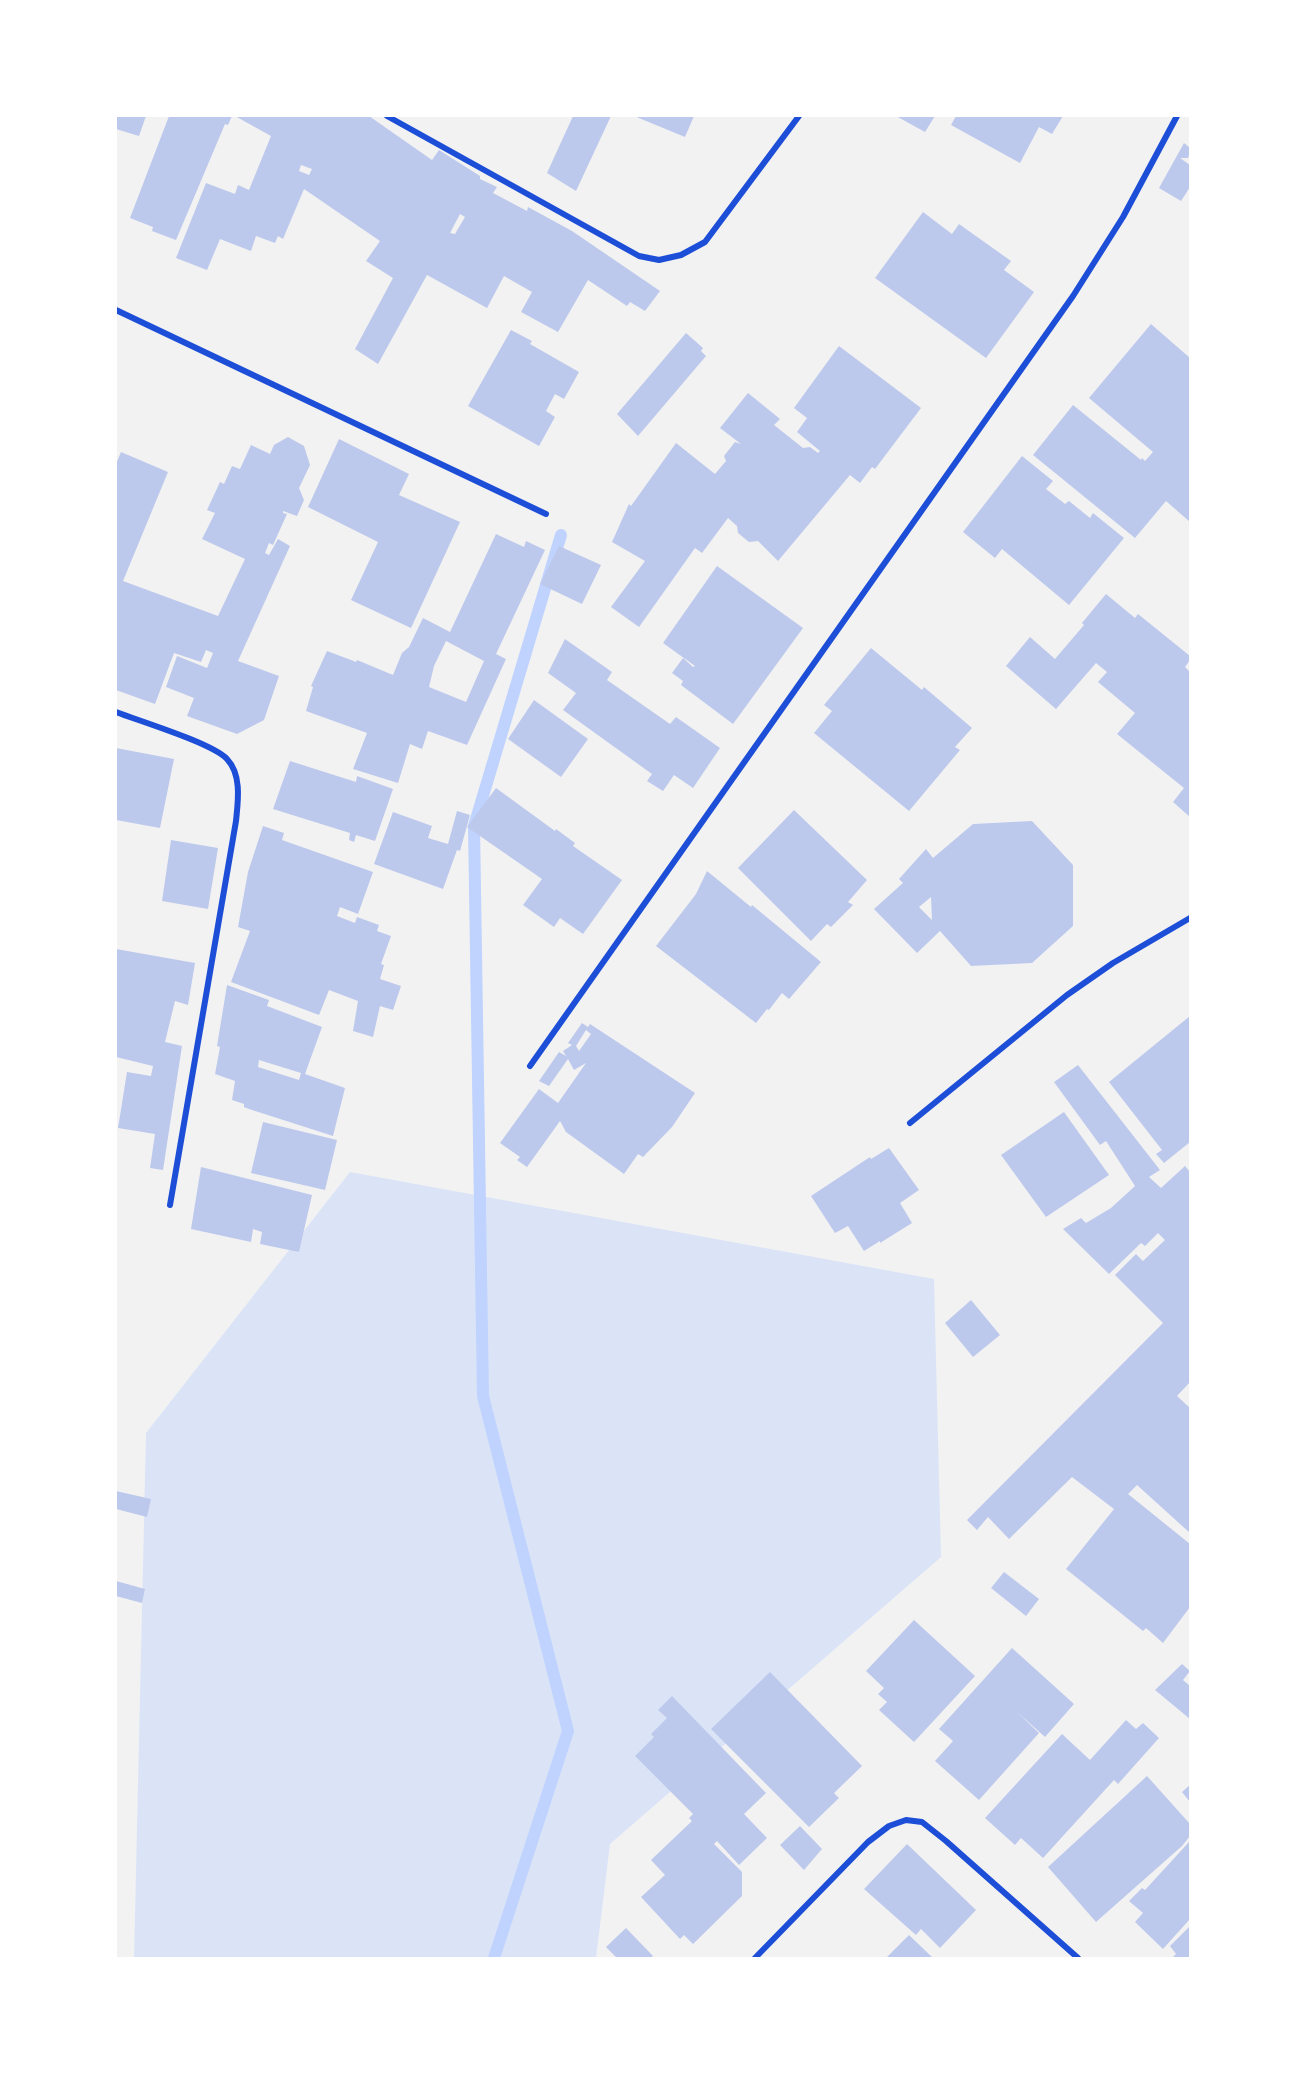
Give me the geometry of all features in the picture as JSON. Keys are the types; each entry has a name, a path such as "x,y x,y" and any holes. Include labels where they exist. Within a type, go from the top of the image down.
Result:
{"street":[{"path":"387,116 639,256 659,260 681,255 705,242 799,116"},
{"path":"530,1066 1073,296 1122,217 1178,116"},
{"path":"116,310 546,514"},
{"path":"116,712 213,749 227,759 234,772 239,791 234,833 170,1205"},
{"path":"910,1123 1068,995 1113,963 1191,918"},
{"path":"755,1959 868,1842 889,1826 906,1820 921,1822 946,1841 1078,1959"}],"shaded area":[{"path":"350,1172 934,1279 941,1557 610,1844 596,1958 134,1958 146,1433"}],"building":[{"path":"116,116 146,116 139,136 116,129"},
{"path":"169,116 232,116 228,125 225,124 176,240 152,231 153,227 130,218"},
{"path":"235,116 369,116 432,160 439,150 480,176 480,179 497,187 493,193 527,211 528,207 572,231 660,291 645,311 630,302 627,306 588,280 558,332 521,312 532,292 504,276 487,308 427,275 378,364 355,349 393,278 366,261 380,241 304,189 283,239 278,236 275,243 256,236 251,251 220,239 207,270 176,258 206,183 235,194 238,185 249,190 271,136","holes":["301,165 312,169 309,175 299,171","460,214 465,217 455,234 450,233"]},
{"path":"573,116 611,116 576,191 547,173"},
{"path":"634,116 694,116 685,137"},
{"path":"896,116 935,116 925,132"},
{"path":"956,116 1063,116 1052,134 1039,127 1020,163 951,125"},
{"path":"1184,143 1190,148 1190,153 1188,158 1180,158 1190,165 1190,187 1181,201 1159,188"},
{"path":"923,212 952,234 959,224 1011,261 1004,270 1034,292 986,358 875,278"},
{"path":"1151,324 1190,358 1190,522 1166,501 1135,538 1033,455 1073,405 1145,461 1153,452 1089,398"},
{"path":"511,330 532,341 530,344 579,372 564,399 555,394 546,411 555,417 539,446 468,406"},
{"path":"686,333 703,348 701,351 706,356 638,436 617,414"},
{"path":"839,346 921,408 875,469 872,467 860,483 850,475 778,561 758,541 749,542 738,533 737,526 728,518 702,553 695,548 639,627 611,607 645,561 612,542 629,504 631,506 676,443 715,474 726,461 724,456 735,442 741,444 720,428 748,393 780,419 774,425 803,448 810,447 818,453 820,451 797,432 807,418 794,408"},
{"path":"288,437 304,446 310,465 299,488 304,500 297,516 283,511 287,514 273,545 269,543 265,553 269,555 278,539 290,546 238,661 279,676 264,720 237,734 187,716 194,698 166,687 177,656 207,668 213,653 206,650 201,662 174,653 155,704 116,690 116,464 121,452 168,472 123,581 218,616 245,559 202,539 215,513 207,510 220,482 224,484 232,466 240,469 251,445 270,454 274,445"},
{"path":"339,439 409,474 399,495 460,522 411,628 351,600 378,542 308,507"},
{"path":"1022,456 1053,481 1046,489 1065,504 1069,501 1090,518 1093,513 1124,538 1069,605 1002,549 995,558 963,532"},
{"path":"496,534 524,547 526,541 545,550 496,654 506,659 467,745 428,731 422,749 410,744 398,783 353,769 367,733 306,711 313,687 311,686 327,651 393,675 402,653 409,647 423,618 450,632","holes":["446,641 484,661 466,702 429,687 434,666"]},
{"path":"559,546 601,565 582,604 540,584"},
{"path":"717,566 803,628 733,724 681,685 683,681 672,673 683,658 693,667 695,666 663,643"},
{"path":"1106,594 1135,618 1138,614 1190,656 1185,667 1190,672 1190,817 1173,802 1184,788 1117,734 1135,713 1098,682 1107,672 1096,663 1056,709 1006,666 1030,637 1055,659 1084,625 1082,623"},
{"path":"565,639 612,672 607,680 670,724 676,717 720,748 693,788 674,775 663,791 647,781 652,774 563,710 576,693 548,673"},
{"path":"871,648 922,690 924,687 972,728 955,747 960,750 909,811 814,733 832,711 824,705"},
{"path":"534,700 588,739 561,777 508,739"},
{"path":"116,748 174,759 160,828 116,820"},
{"path":"290,761 356,782 357,776 393,789 375,841 356,835 354,842 349,840 350,833 273,809"},
{"path":"496,788 555,831 556,829 575,843 573,846 622,880 583,934 560,918 554,927 523,905 542,879 467,827"},
{"path":"794,810 867,880 848,902 853,905 831,927 827,924 811,941 738,868"},
{"path":"457,811 470,815 460,851 457,850 443,889 374,864 393,812 432,826 428,838 448,844"},
{"path":"1032,821 1073,865 1073,926 1032,963 971,966 940,931 917,953 874,909 903,883 899,879 926,849 933,858 973,824","holes":["931,897 932,920 919,907"]},
{"path":"263,826 284,833 282,840 373,872 358,914 340,907 337,916 355,923 357,917 379,925 377,931 391,936 381,964 384,965 380,979 401,986 393,1010 380,1006 373,1037 353,1031 358,1001 329,990 319,1015 231,982 250,931 238,927 248,872"},
{"path":"171,840 218,848 208,909 162,901"},
{"path":"707,871 821,962 789,999 782,993 756,1023 656,946 696,894"},
{"path":"116,949 195,963 188,1005 175,1001 165,1042 182,1046 163,1170 150,1168 155,1134 118,1128 127,1072 151,1076 153,1066 116,1057"},
{"path":"227,985 269,1000 267,1006 322,1027 305,1074 345,1088 333,1136 249,1109 244,1107 244,1104 232,1100 235,1081 215,1074 220,1047 217,1046","holes":["259,1060 301,1073 299,1080 258,1067"]},
{"path":"1190,1016 1190,1142 1164,1163 1156,1154 1162,1150 1109,1082"},
{"path":"582,1023 588,1027 590,1024 695,1093 672,1127 643,1157 638,1154 624,1174 566,1132 560,1121 527,1167 517,1160 520,1157 500,1143 539,1089 558,1103 586,1063 574,1070 568,1059 549,1086 539,1081 559,1052 566,1056 563,1051 572,1045 568,1043","holes":["586,1030 591,1034 579,1051 576,1046"]},
{"path":"1078,1065 1160,1170 1149,1177 1161,1188 1185,1166 1190,1172 1190,1382 1177,1396 1190,1408 1190,1533 1137,1485 1128,1494 1190,1544 1190,1607 1163,1643 1146,1628 1143,1631 1066,1569 1114,1509 1072,1477 1009,1539 988,1517 977,1530 967,1520 1163,1323 1115,1275 1136,1254 1143,1261 1165,1240 1158,1233 1145,1246 1141,1243 1109,1274 1063,1229 1081,1218 1086,1223 1111,1208 1135,1186 1106,1141 1100,1145 1054,1082"},
{"path":"1064,1112 1109,1175 1046,1217 1001,1155"},
{"path":"263,1122 337,1140 325,1190 251,1173"},
{"path":"889,1148 919,1190 900,1203 912,1223 864,1251 848,1226 835,1233 811,1196 870,1157 871,1159"},
{"path":"201,1167 312,1195 299,1252 260,1244 262,1232 253,1229 251,1242 191,1229"},
{"path":"971,1300 1000,1335 973,1357 945,1323"},
{"path":"116,1491 151,1499 147,1517 116,1509"},
{"path":"1004,1572 1039,1599 1026,1616 991,1588"},
{"path":"116,1581 145,1589 142,1603 116,1596"},
{"path":"914,1620 975,1676 914,1742 879,1710 887,1702 878,1694 884,1688 866,1671"},
{"path":"1012,1648 1074,1704 1045,1737 1016,1711 1039,1733 979,1800 935,1761 953,1741 939,1729"},
{"path":"1182,1664 1190,1671 1183,1680 1190,1686 1190,1719 1155,1690"},
{"path":"770,1672 862,1766 834,1793 839,1798 809,1827 711,1729"},
{"path":"672,1696 766,1793 744,1814 767,1838 739,1865 717,1841 714,1844 742,1872 742,1896 693,1944 684,1935 680,1939 641,1897 665,1875 651,1860 692,1821 689,1818 693,1814 635,1756 654,1737 651,1734 667,1718 658,1710"},
{"path":"1126,1720 1136,1729 1143,1723 1159,1738 1118,1784 1114,1780 1043,1858 1021,1838 1015,1845 985,1818 1062,1734 1090,1760"},
{"path":"1147,1776 1190,1824 1190,1836 1182,1846 1096,1922 1048,1867"},
{"path":"1190,1785 1190,1802 1182,1792"},
{"path":"800,1826 822,1849 804,1870 780,1845"},
{"path":"1189,1842 1190,1919 1163,1949 1135,1922 1143,1913 1129,1901 1142,1888 1145,1890"},
{"path":"907,1844 976,1910 940,1948 921,1929 916,1935 864,1889"},
{"path":"1190,1926 1190,1958 1172,1958 1176,1954 1170,1946"},
{"path":"626,1928 653,1956 650,1958 617,1958 606,1947"},
{"path":"909,1935 933,1958 886,1958"}],"waterway":[{"path":"494,1958 568,1731 483,1396 474,826 561,535"}]}
